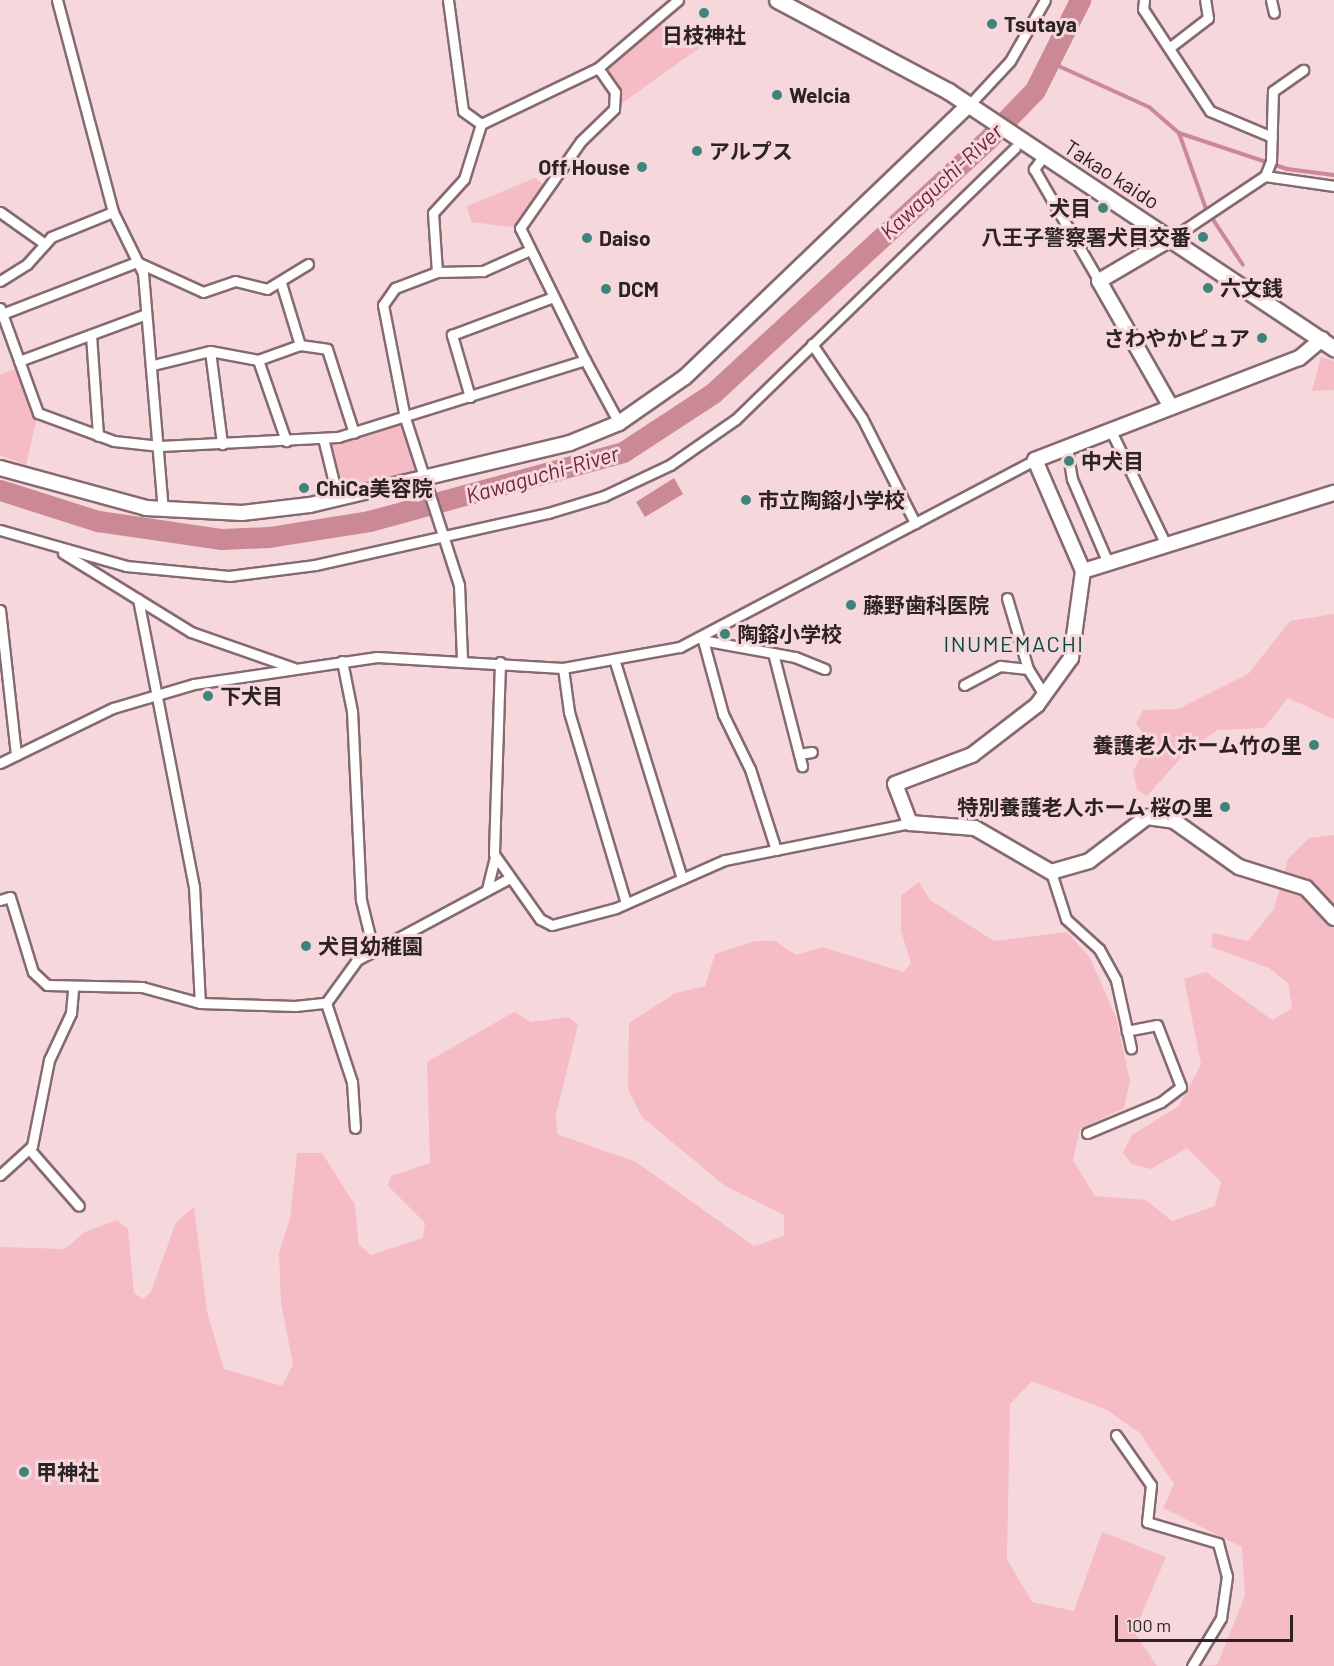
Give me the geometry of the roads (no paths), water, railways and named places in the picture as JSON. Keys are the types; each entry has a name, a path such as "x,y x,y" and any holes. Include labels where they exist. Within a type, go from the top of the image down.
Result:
{"main road":[{"path":"0,468 163,510 258,513 426,485 570,443 619,423 685,377 975,108 778,0"},
{"name":"Takao kaido","path":"975,108 1015,141 1045,154 1328,344"},
{"path":"1171,407 1099,281 1172,238"},
{"path":"1328,344 1299,358 1035,460 1083,571 1076,648 1031,710 972,755 895,784 910,823 975,828 1051,872 1089,861 1147,817 1167,819 1193,830 1239,867 1306,888 1334,918"},
{"path":"1083,571 1334,492"}],"street":[{"path":"57,0 113,212 137,262 153,364 163,510"},
{"path":"448,0 463,111 481,124"},
{"path":"437,272 433,213 464,179 481,124 598,68 678,0"},
{"path":"975,108 1010,61 1045,0"},
{"path":"1144,0 1143,9 1218,118 1272,137"},
{"path":"1169,48 1208,18 1205,0"},
{"path":"1271,0 1274,13"},
{"path":"598,68 615,92 614,109 581,141 520,228 553,297 619,423"},
{"path":"1172,238 1265,176 1270,164 1273,91 1303,70"},
{"path":"0,530 56,548 141,569 229,576 315,565 439,535 548,513 654,474 736,419 1015,141"},
{"path":"1045,154 1034,169 1099,281"},
{"path":"1265,176 1334,186"},
{"path":"0,212 45,244"},
{"path":"0,281 45,244 113,212"},
{"path":"462,659 459,585 439,535 405,418 383,305 395,288 437,272 483,271 530,250"},
{"path":"308,264 267,289 235,281 203,292 137,262 1,311 38,413 98,436 160,446 285,441 354,433 585,360"},
{"path":"280,283 300,345"},
{"path":"470,398 452,335 553,297"},
{"path":"19,361 146,314"},
{"path":"91,335 98,436"},
{"path":"0,344 10,340"},
{"path":"812,344 862,418 915,523"},
{"path":"153,364 210,351 258,360 300,345 327,349 354,433"},
{"path":"210,351 222,444"},
{"path":"258,360 285,441"},
{"path":"1111,432 1166,545"},
{"path":"323,438 338,499"},
{"path":"1067,448 1072,479 1108,563"},
{"path":"0,763 156,692 294,668 342,661 462,659 563,668 615,662 702,641 915,523 1035,460"},
{"path":"56,548 191,632 294,668"},
{"path":"1006,598 1028,669 1043,693"},
{"path":"138,599 194,886 200,1003"},
{"path":"0,610 3,658 16,755"},
{"path":"702,641 773,653 825,669"},
{"path":"702,641 723,714 750,769 776,850"},
{"path":"773,653 802,766"},
{"path":"342,661 352,711 361,900 373,950"},
{"path":"485,891 495,871 500,662"},
{"path":"615,662 682,879"},
{"path":"964,684 1000,666 1028,669"},
{"path":"563,668 569,712 626,903"},
{"path":"799,754 812,752"},
{"path":"495,854 508,879 540,919 552,925 626,903 725,860 910,823"},
{"path":"1051,872 1066,919 1099,949 1116,980 1131,1048"},
{"path":"326,1003 357,960 508,879"},
{"path":"0,900 10,897 38,982 73,989 142,987 200,1003 326,1003"},
{"path":"0,1175 30,1150 49,1060 71,1013 73,989"},
{"path":"326,1003 352,1082 355,1128"},
{"path":"1086,1133 1161,1102 1181,1087 1157,1025 1127,1031"},
{"path":"30,1150 79,1206"},
{"path":"1116,1436 1151,1485 1147,1522 1218,1544 1227,1576 1221,1618 1191,1666"}],"waterway":[{"name":"Kawaguchi-River","path":"0,490 98,521 222,539 269,537 369,521 623,452 713,393 989,138 1035,90 1080,0"},
{"path":"1052,63 1149,107 1179,133 1287,169 1334,175"},
{"path":"1179,133 1206,209"},
{"path":"1212,218 1243,265"}],"place":[{"name":"日枝神社","path":"704,13"},
{"name":"Tsutaya","path":"992,24"},
{"name":"Welcia","path":"777,95"},
{"name":"アルプス","path":"697,151"},
{"name":"Off House","path":"642,167"},
{"name":"犬目","path":"1103,208"},
{"name":"八王子警察署犬目交番","path":"1203,237"},
{"name":"Daiso","path":"587,238"},
{"name":"六文銭","path":"1208,288"},
{"name":"DCM","path":"606,289"},
{"name":"さわやかピュア","path":"1262,338"},
{"name":"中犬目","path":"1069,461"},
{"name":"ChiCa美容院","path":"304,488"},
{"name":"市立陶鎔小学校","path":"746,500"},
{"name":"藤野歯科医院","path":"851,605"},
{"name":"陶鎔小学校","path":"725,634"},
{"name":"下犬目","path":"208,696"},
{"name":"養護老人ホーム竹の里","path":"1314,745"},
{"name":"特別養護老人ホーム 桜の里","path":"1225,807"},
{"name":"犬目幼稚園","path":"306,946"},
{"name":"甲神社","path":"24,1472"}],"district":[{"name":"INUMEMACHI","path":"1014,644"}]}
